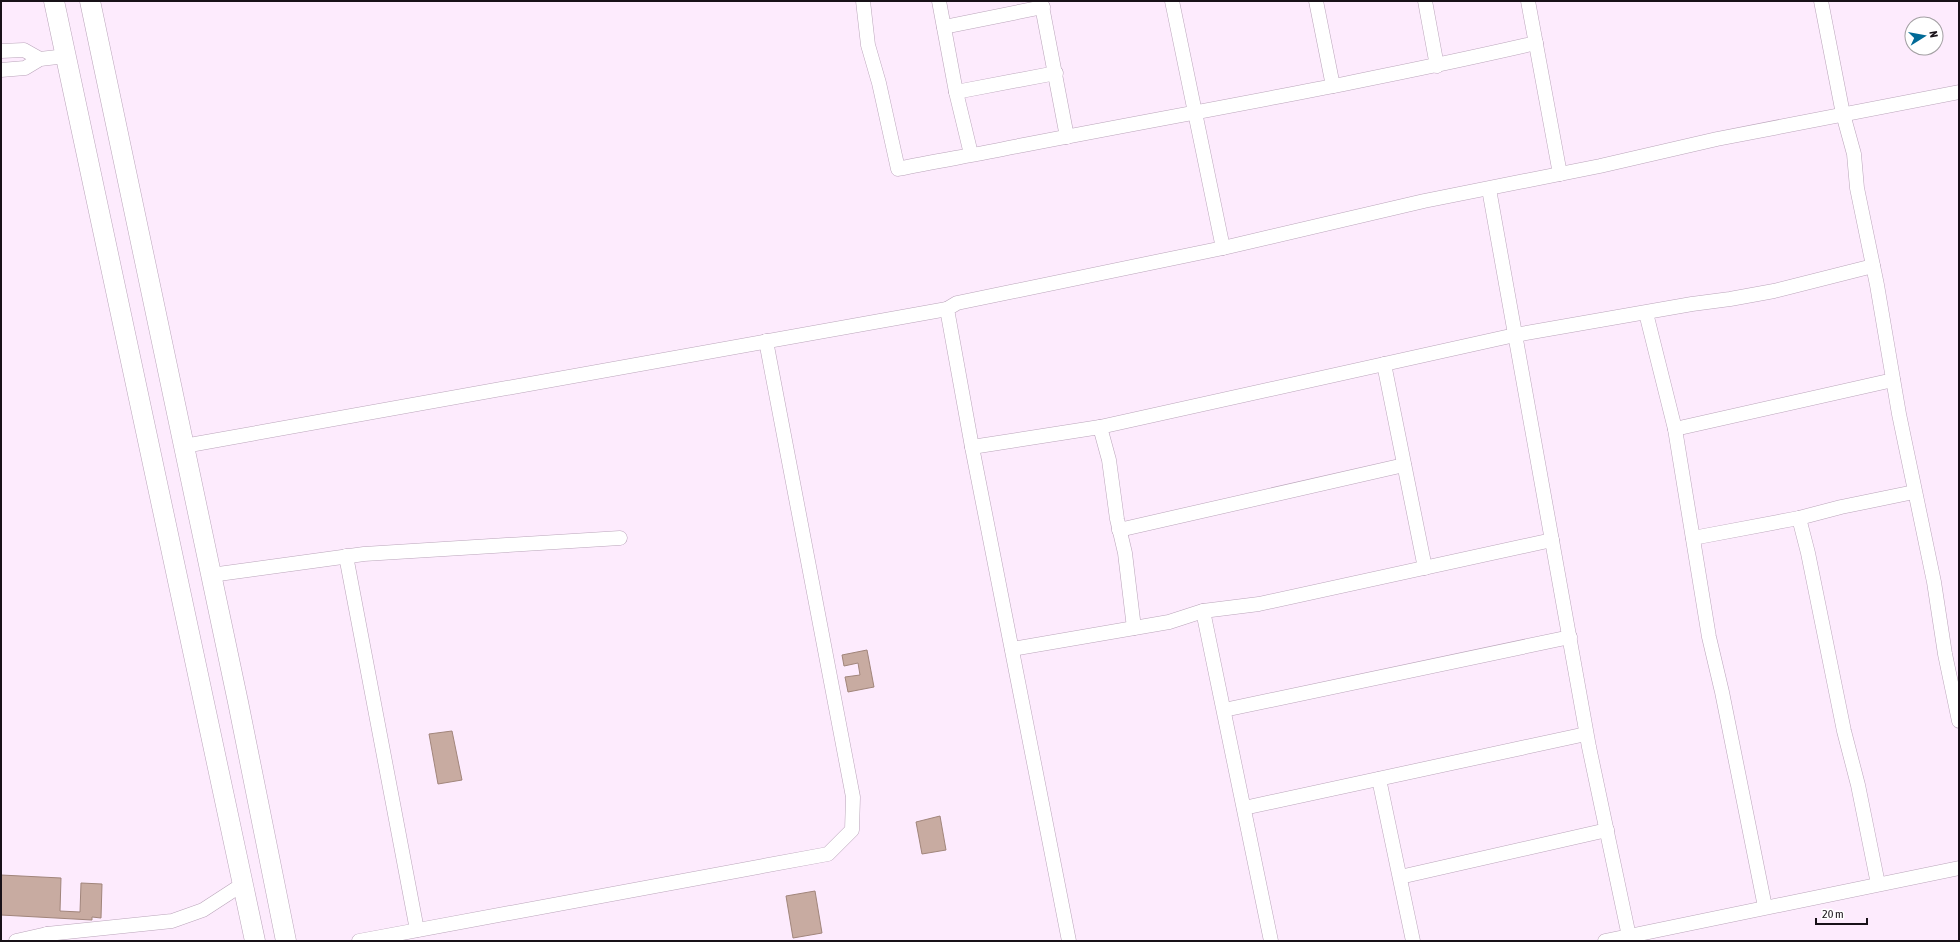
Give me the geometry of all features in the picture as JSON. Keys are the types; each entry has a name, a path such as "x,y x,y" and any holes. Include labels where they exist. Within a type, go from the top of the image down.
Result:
{"street":[{"path":"54,1 255,941"},
{"path":"90,1 211,574 286,941"},
{"path":"862,1 868,46 879,83 898,169 1275,98 1437,66 1536,43"},
{"path":"939,1 956,92 972,154"},
{"path":"1172,1 1223,248"},
{"path":"1316,1 1332,86"},
{"path":"1425,1 1437,66"},
{"path":"1528,1 1560,174"},
{"path":"1820,1 1843,114 1854,154 1857,188 1873,266 1914,492 1934,582 1945,654 1959,721"},
{"path":"944,27 1042,4 1056,73 1066,137"},
{"path":"1,51 24,50 40,59"},
{"path":"1,70 25,68 40,59 66,56"},
{"path":"956,92 1056,73"},
{"path":"184,446 947,309 957,303 1223,248 1366,214 1843,114 1959,92"},
{"path":"1489,188 1570,637 1586,734 1630,938"},
{"path":"972,447 1100,427 1515,335 1774,291 1873,266"},
{"path":"947,309 972,447 1069,941"},
{"path":"1646,313 1675,429 1709,637 1722,692 1765,907"},
{"path":"359,941 828,854 852,830 853,797 766,341"},
{"path":"1384,364 1425,568"},
{"path":"1675,429 1893,380"},
{"path":"1100,427 1109,460 1125,553 1134,628"},
{"path":"1120,530 1404,465"},
{"path":"1693,538 1799,518 1841,507 1914,492"},
{"path":"1799,518 1808,553 1844,731 1858,785 1878,884"},
{"path":"211,574 346,556 620,538"},
{"path":"1012,649 1169,622 1203,611 1259,604 1552,540"},
{"path":"346,556 417,930"},
{"path":"1203,611 1271,941"},
{"path":"1224,710 1570,637"},
{"path":"1244,808 1586,734"},
{"path":"1379,779 1413,941"},
{"path":"1400,877 1607,830"},
{"path":"1605,941 1630,938 1765,907 1836,894 1959,868"},
{"path":"16,941 172,921 203,910 243,884"}],"building":[{"path":"867,650 874,687 848,692 845,677 860,675 858,663 844,666 842,655"},
{"path":"452,731 462,780 438,784 429,734"},
{"path":"940,816 946,850 922,854 916,822"},
{"path":"1,875 61,878 60,911 80,912 81,883 102,884 101,918 92,917 92,920 1,915"},
{"path":"815,891 822,933 793,938 786,896"}]}
